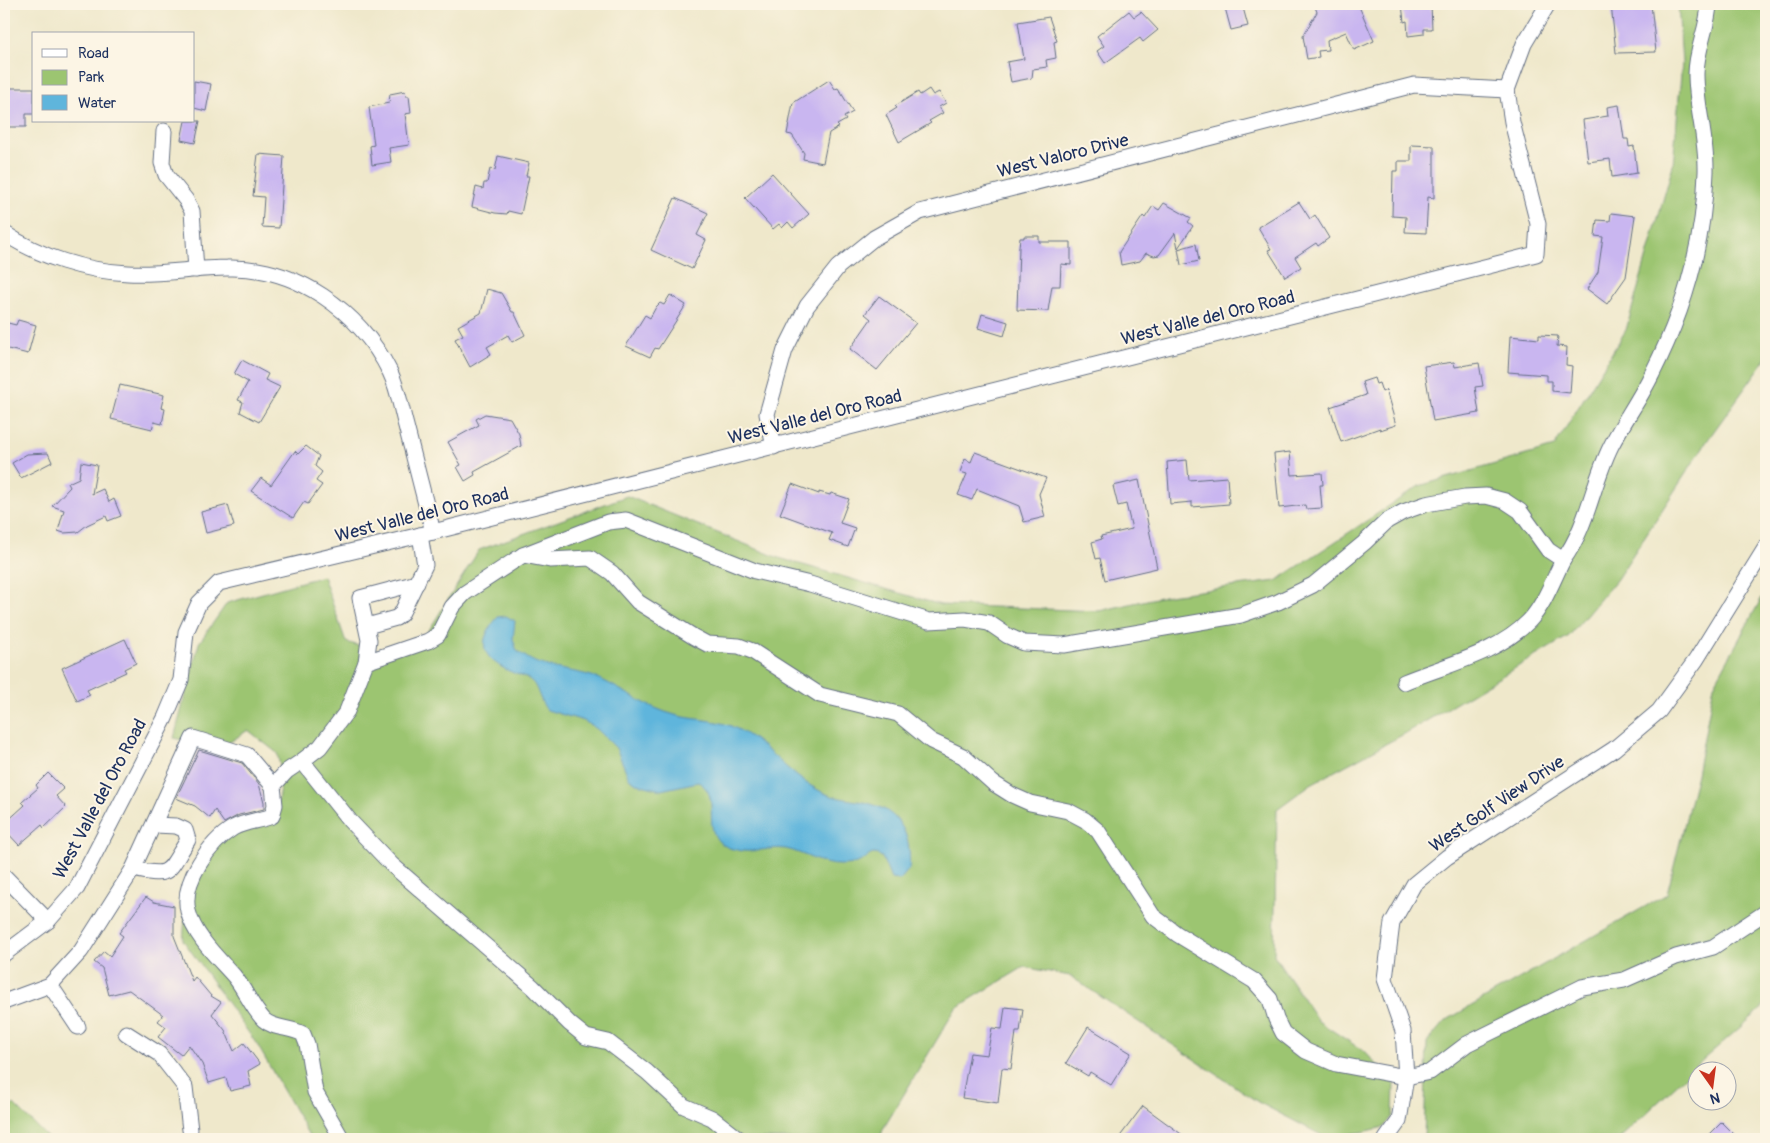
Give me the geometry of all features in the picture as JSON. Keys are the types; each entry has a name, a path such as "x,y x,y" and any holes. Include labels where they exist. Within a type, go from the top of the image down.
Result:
{"street":[{"name":"West Valle del Oro Road","path":"4,954 48,921 77,888 165,718 180,680 186,632 199,602 219,583 426,534 1536,254 1538,224 1512,122 1508,90 1524,44 1548,4"},
{"path":"1404,682 1494,646 1519,630 1537,611 1563,560 1575,544 1588,514 1597,480 1611,447 1652,375 1677,320 1694,267 1706,170 1696,74 1697,56 1709,4"},
{"name":"West Valoro Drive","path":"774,447 767,414 785,350 806,306 838,268 874,238 920,212 1414,85 1508,90"},
{"path":"164,131 162,163 166,175 186,200 192,211 196,270"},
{"path":"4,233 36,251 76,265 98,269 154,274 246,268 289,279 314,290 340,307 357,323 372,340 390,373 426,534 425,565 399,617 367,626"},
{"path":"366,662 428,642 438,635 452,607 465,593 523,555 608,522 626,520 755,571 810,584 929,621 965,619 989,623 1008,636 1024,643 1064,645 1241,615 1278,602 1312,584 1364,543 1387,521 1403,512 1426,504 1465,497 1486,496 1505,501 1520,511 1548,550 1563,560"},
{"name":"West Golf View Drive","path":"1386,1139 1399,1121 1406,1077 1403,1031 1386,979 1392,923 1414,884 1447,857 1614,748 1658,711 1696,660 1766,547"},
{"path":"523,555 550,560 590,558 612,573 638,602 694,638 707,644 739,646 752,651 820,695 898,714 931,741 963,756 993,783 1012,795 1030,803 1068,811 1085,820 1098,832 1153,916 1177,934 1254,981 1266,992 1279,1026 1292,1041 1336,1064 1406,1077 1430,1072 1467,1044 1582,987 1624,980 1676,957 1713,947 1766,912"},
{"path":"273,786 287,771 320,747 343,717 366,662 369,640 360,598 417,583"},
{"path":"4,1002 50,985 81,951 133,870 155,826 193,738 247,755 273,786 276,805 272,816 234,828 218,840 206,853 197,868 190,886 188,910 204,940 243,987 264,1020 274,1026 285,1027 303,1034 307,1044 315,1092 342,1139"},
{"path":"302,761 350,821 392,865 533,988 570,1024 586,1037 608,1042 647,1072 684,1106 712,1118 738,1139"},
{"path":"133,870 158,874 167,871 188,840 185,830 176,826 155,826"},
{"path":"4,876 48,921"},
{"path":"50,985 78,1027"},
{"path":"126,1033 159,1054 185,1087 190,1130"}],"green space":[{"path":"1678,4 1766,4 1766,359 1709,438 1617,579 1569,636 1406,733 1311,784 1277,809 1274,955 1318,1021 1365,1052 1394,1083 1393,1116 1384,1127 1325,1137 1258,1102 1070,976 1024,967 956,1008 883,1129 880,1139 311,1139 258,1046 183,940 189,876 228,831 276,813 282,774 277,753 248,730 218,750 174,738 199,643 227,603 323,576 346,642 377,651 426,635 479,550 627,496 779,558 941,605 1099,611 1169,595 1276,581 1419,486 1554,447 1626,330 1673,165 1682,63"},
{"path":"1766,590 1766,1005 1703,1060 1688,1060 1688,1074 1619,1139 1424,1139 1427,1042 1445,1021 1667,894 1697,774 1714,685"},
{"path":"14,1104 49,1139 4,1139 4,1114"}],"water":[{"path":"506,616 515,621 513,639 517,651 532,660 600,679 665,712 731,726 755,740 797,776 820,791 832,796 865,802 882,808 898,821 907,838 910,858 909,869 900,880 891,879 882,857 876,854 872,854 855,863 834,865 786,849 774,848 743,851 724,845 716,838 713,828 710,798 706,789 698,782 661,790 638,784 629,778 616,748 597,729 584,721 547,710 533,682 499,666 492,660 485,648 487,634 498,617"}],"building":[{"path":"1224,4 1242,4 1248,26 1231,30"},
{"path":"1314,4 1358,4 1374,41 1354,50 1346,32 1327,40 1328,50 1318,51 1319,57 1307,59 1303,36 1317,12"},
{"path":"1402,4 1431,4 1432,29 1424,29 1424,34 1408,36 1407,21 1404,22"},
{"path":"1611,4 1651,4 1656,52 1616,53"},
{"path":"1129,11 1134,17 1141,12 1158,30 1143,42 1140,38 1105,63 1097,51 1104,46 1097,36"},
{"path":"1049,17 1057,41 1054,42 1056,58 1046,60 1047,67 1033,69 1032,78 1011,82 1007,62 1024,59 1018,22"},
{"path":"829,80 835,89 838,88 853,112 844,117 846,120 829,133 823,163 803,159 804,153 792,135 787,134 793,103"},
{"path":"195,81 211,84 206,111 195,108"},
{"path":"4,88 32,88 32,114 26,114 26,127 4,127"},
{"path":"929,89 933,95 939,92 946,103 939,107 943,113 929,121 931,123 899,142 886,115 897,108 895,106 918,92 920,95"},
{"path":"405,91 406,96 409,96 411,113 405,114 409,145 389,148 391,162 372,165 370,146 374,145 369,107 389,103 390,94"},
{"path":"1619,105 1624,139 1628,139 1629,147 1634,146 1637,173 1612,177 1610,159 1588,162 1583,120 1608,116 1607,107"},
{"path":"200,121 195,143 181,140 185,122"},
{"path":"1411,145 1434,146 1434,198 1428,197 1426,233 1405,232 1406,217 1392,216 1393,171 1398,171 1398,161 1411,161"},
{"path":"258,154 284,156 279,228 262,227 264,197 253,196"},
{"path":"498,156 529,163 526,176 529,176 521,214 508,211 507,214 495,213 472,207 476,187 483,189 484,183 487,183 490,169 495,170"},
{"path":"772,173 809,214 793,228 788,222 782,228 779,224 773,229 745,198"},
{"path":"675,198 708,213 697,235 706,240 692,269 651,250"},
{"path":"1299,202 1310,219 1315,215 1329,238 1318,246 1316,243 1295,257 1301,267 1285,277 1268,250 1271,249 1258,227"},
{"path":"1164,203 1191,218 1188,222 1193,226 1178,248 1175,233 1159,255 1154,256 1146,253 1140,261 1121,265 1119,252 1143,216 1145,218 1153,206 1159,210"},
{"path":"1611,213 1635,216 1626,277 1607,304 1587,289 1598,272 1603,237 1595,236 1597,220 1610,221"},
{"path":"1024,236 1039,236 1039,242 1071,242 1071,265 1061,264 1060,286 1052,286 1048,311 1017,310 1019,247 1020,238 1024,238"},
{"path":"1196,244 1199,261 1181,265 1178,249"},
{"path":"487,289 501,293 512,312 514,312 525,335 512,342 508,335 487,347 491,354 470,367 455,339 463,335 458,326 481,313"},
{"path":"670,295 686,305 658,349 655,348 650,357 626,346 645,315 650,318 656,307 660,303 664,305"},
{"path":"879,296 916,323 877,370 850,349 871,319 865,314"},
{"path":"982,314 1008,322 1004,336 978,328"},
{"path":"18,320 36,325 28,354 4,348 4,322 16,325"},
{"path":"1539,335 1558,336 1557,346 1567,347 1566,365 1572,366 1570,393 1552,391 1552,381 1547,381 1547,375 1508,372 1510,336 1539,339"},
{"path":"242,360 268,374 265,380 280,387 259,422 240,412 243,402 238,400 248,382 234,374"},
{"path":"1454,362 1455,367 1479,363 1483,386 1475,387 1479,413 1433,421 1424,366"},
{"path":"1374,378 1376,384 1379,383 1382,392 1386,390 1396,425 1380,430 1380,428 1341,442 1330,407 1366,395 1362,382"},
{"path":"120,385 164,395 161,408 165,409 162,424 154,422 152,429 111,419"},
{"path":"485,414 510,418 519,434 521,446 474,472 475,475 465,481 457,467 461,465 448,442 479,425 476,419"},
{"path":"306,446 319,456 315,466 322,472 316,481 322,485 308,504 304,502 293,518 251,491 261,478 271,485 295,451 298,454"},
{"path":"975,452 1046,478 1039,494 1045,517 1024,522 1019,506 977,489 972,500 958,495 967,474 960,472 965,459 971,462"},
{"path":"1290,452 1292,475 1322,473 1323,485 1320,485 1322,508 1306,509 1305,505 1279,508 1274,454"},
{"path":"48,453 52,462 21,478 12,463 27,454"},
{"path":"1187,460 1189,480 1227,477 1229,504 1192,507 1192,502 1170,504 1167,462"},
{"path":"81,462 97,465 92,494 103,489 109,502 114,499 121,516 108,521 106,516 87,525 78,532 64,533 58,531 64,510 52,506 70,487 68,483 79,478"},
{"path":"1139,480 1157,568 1105,580 1100,558 1096,559 1092,542 1102,539 1101,536 1132,529 1126,504 1118,506 1113,486"},
{"path":"792,484 819,494 819,492 830,495 831,493 849,499 840,523 855,528 848,547 829,540 832,533 780,514"},
{"path":"228,505 234,526 206,533 201,512"},
{"path":"125,639 136,663 124,669 126,672 87,690 90,695 77,701 62,668"},
{"path":"199,750 242,763 259,784 264,809 239,815 224,823 215,810 210,818 195,806 176,798"},
{"path":"48,773 64,789 56,796 66,807 44,828 42,825 19,845 4,829 4,824 25,805 22,802 38,788 36,785"},
{"path":"146,897 154,902 174,906 174,936 192,981 195,977 211,996 221,1002 212,1014 225,1030 234,1051 244,1043 260,1064 248,1071 251,1086 230,1091 226,1078 209,1083 202,1064 189,1045 181,1055 158,1037 166,1027 158,1021 163,1015 129,990 109,995 102,968 94,962 104,951 110,956 123,936 119,933"},
{"path":"1005,1007 1023,1009 1020,1032 1016,1032 1011,1069 1002,1068 998,1103 962,1098 970,1053 987,1055 992,1028 1002,1029"},
{"path":"1088,1027 1131,1053 1111,1085 1090,1072 1088,1076 1066,1063"},
{"path":"1143,1106 1188,1139 1118,1139"},
{"path":"1722,1122 1739,1139 1705,1139"}]}
